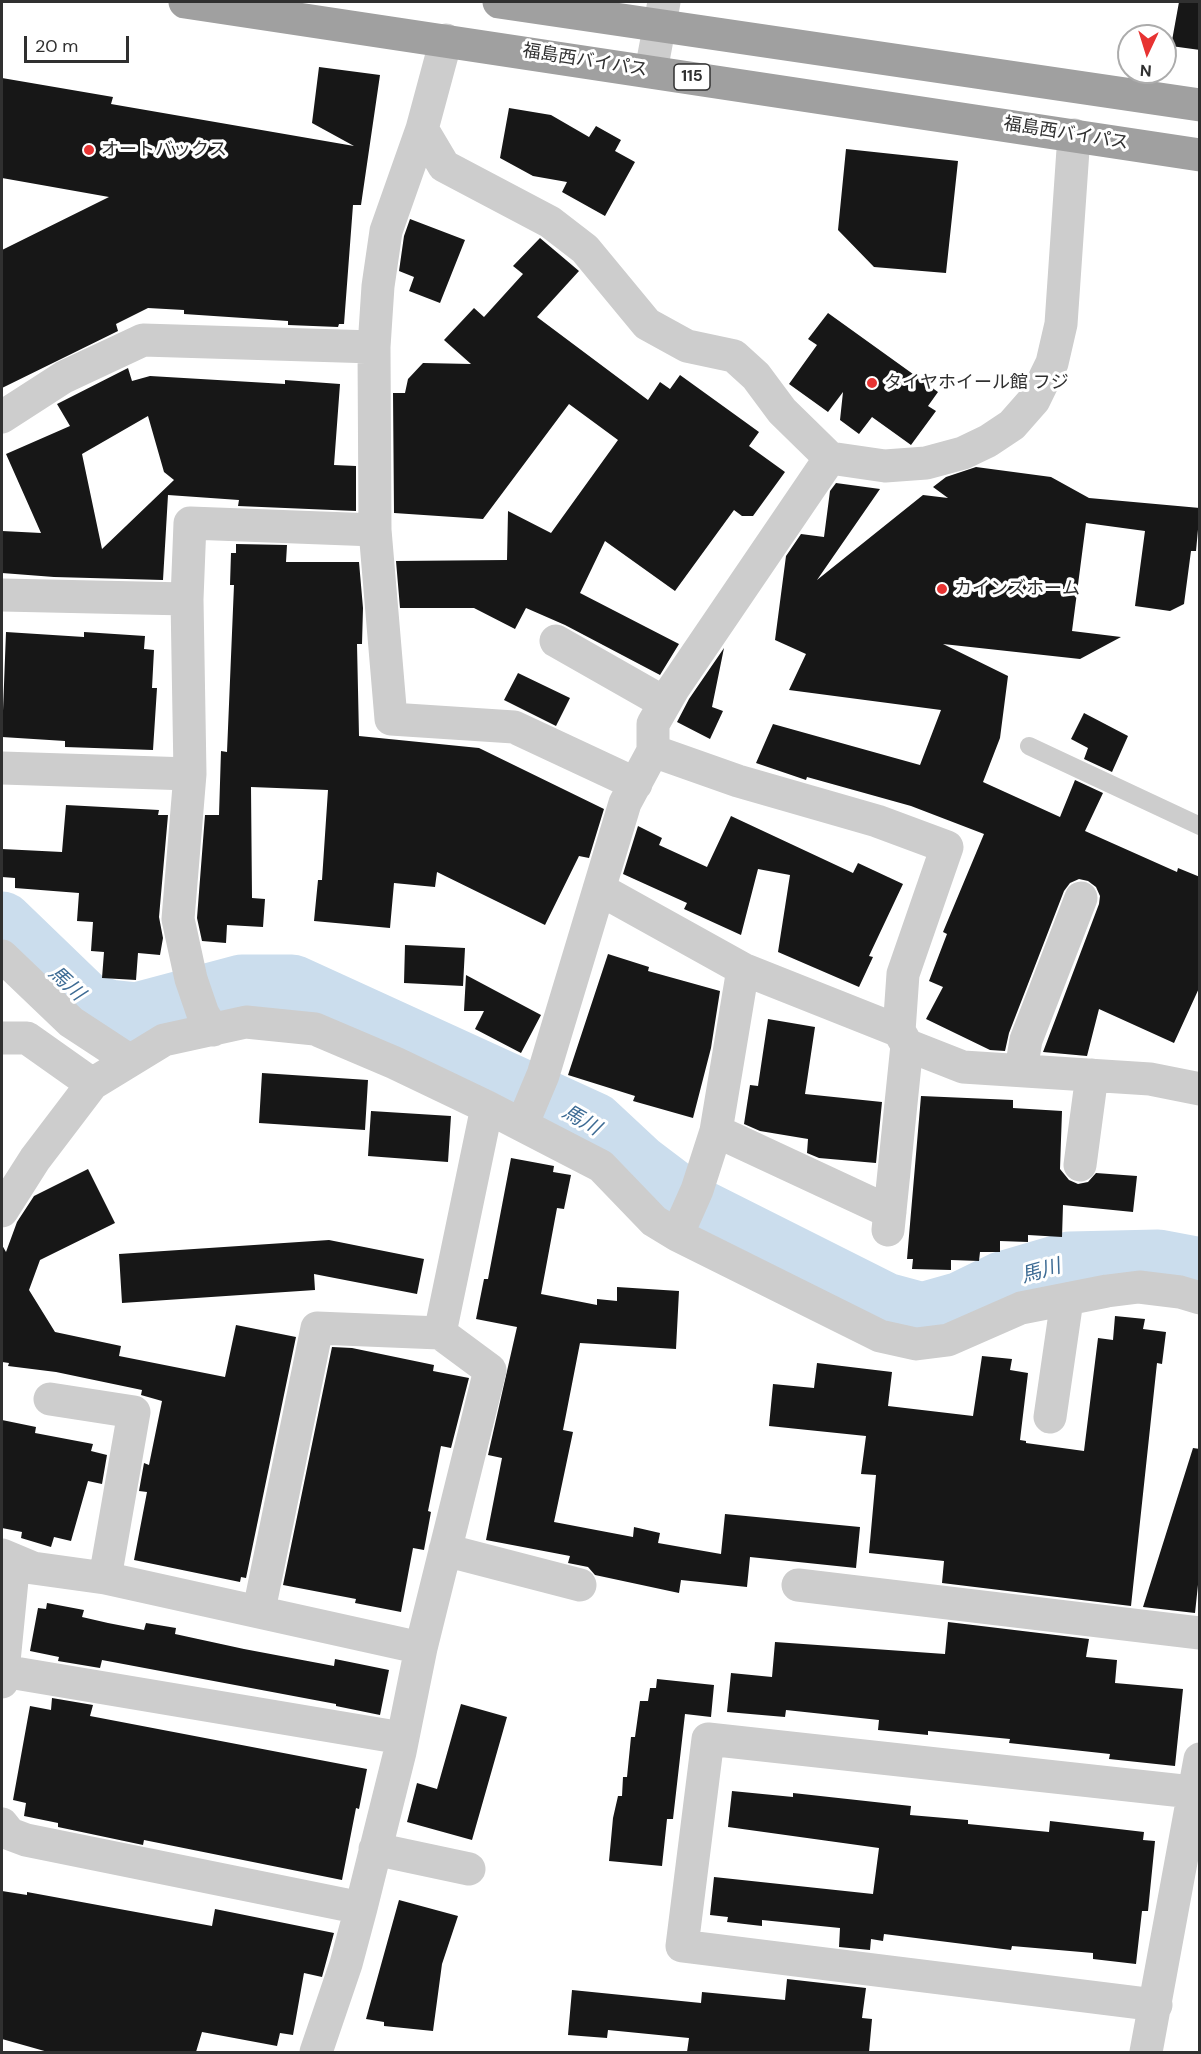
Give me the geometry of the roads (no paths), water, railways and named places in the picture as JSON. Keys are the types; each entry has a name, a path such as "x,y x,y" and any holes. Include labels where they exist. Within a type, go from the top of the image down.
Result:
{"highway":[{"name":"福島西バイパス","path":"185,2 1200,155"},
{"path":"499,2 661,13 1200,105"}],"street":[{"path":"651,71 661,13"},
{"path":"446,40 422,129 386,231 378,286 374,347 375,530 390,719 514,727 636,784"},
{"path":"422,129 444,166 550,222 585,249 647,324 687,346 734,356 756,376 782,411 830,458 885,466 926,464 963,453 988,441 1012,425 1035,400 1052,363 1061,324 1074,135"},
{"path":"2,417 64,377 143,340 374,347"},
{"path":"524,1118 543,1076 626,803 653,751 653,724 830,458"},
{"path":"208,1022 191,979 178,919 190,774 187,598 190,523 375,530"},
{"path":"2,596 187,598"},
{"path":"556,641 665,703"},
{"path":"653,751 738,781 877,821 946,847 903,974 903,1038 889,1221 716,1131"},
{"path":"2,768 190,774"},
{"path":"600,889 743,969 903,1038 963,1067 1150,1079 1200,1089"},
{"path":"1021,1070 1026,1040 1081,898"},
{"path":"2,956 71,1022 129,1060"},
{"path":"686,1214 716,1131 743,969"},
{"path":"2,1211 35,1159 92,1084 164,1040 208,1022 246,1022 315,1029 395,1063 487,1107 524,1118 602,1166 654,1221 686,1214 880,1336 916,1344 948,1340 1021,1308 1139,1287 1180,1292 1200,1298"},
{"path":"2,1038 27,1038 92,1084"},
{"path":"1080,1165 1092,1075"},
{"path":"440,1333 487,1107"},
{"path":"1050,1417 1067,1300"},
{"path":"259,1610 317,1328 440,1333 490,1370 421,1648 361,1908 346,1964 316,2052"},
{"path":"51,1399 134,1412 105,1578"},
{"path":"445,1551 580,1585"},
{"path":"402,1738 2,1677 8,1557 33,1568 105,1578 259,1610 421,1648"},
{"path":"798,1585 1200,1633"},
{"path":"1156,2005 682,1946 708,1739 1192,1792"},
{"path":"1146,2052 1192,1792 1200,1759"},
{"path":"2,1824 10,1834 26,1840 361,1908"},
{"path":"375,1850 469,1869"}],"lane":[{"path":"1029,746 1200,826"}],"waterway":[{"name":"馬川","path":"2,923 86,1004 109,1011 137,1014 242,986 292,986 594,1124 638,1165 696,1209 885,1304 922,1314 961,1303 1002,1283 1070,1263 1158,1261 1200,1269"}],"place":[{"name":"オートバックス","path":"89,150"},
{"name":"タイヤホイール館 フジ","path":"872,383"},
{"name":"カインズホーム","path":"942,589"}]}
